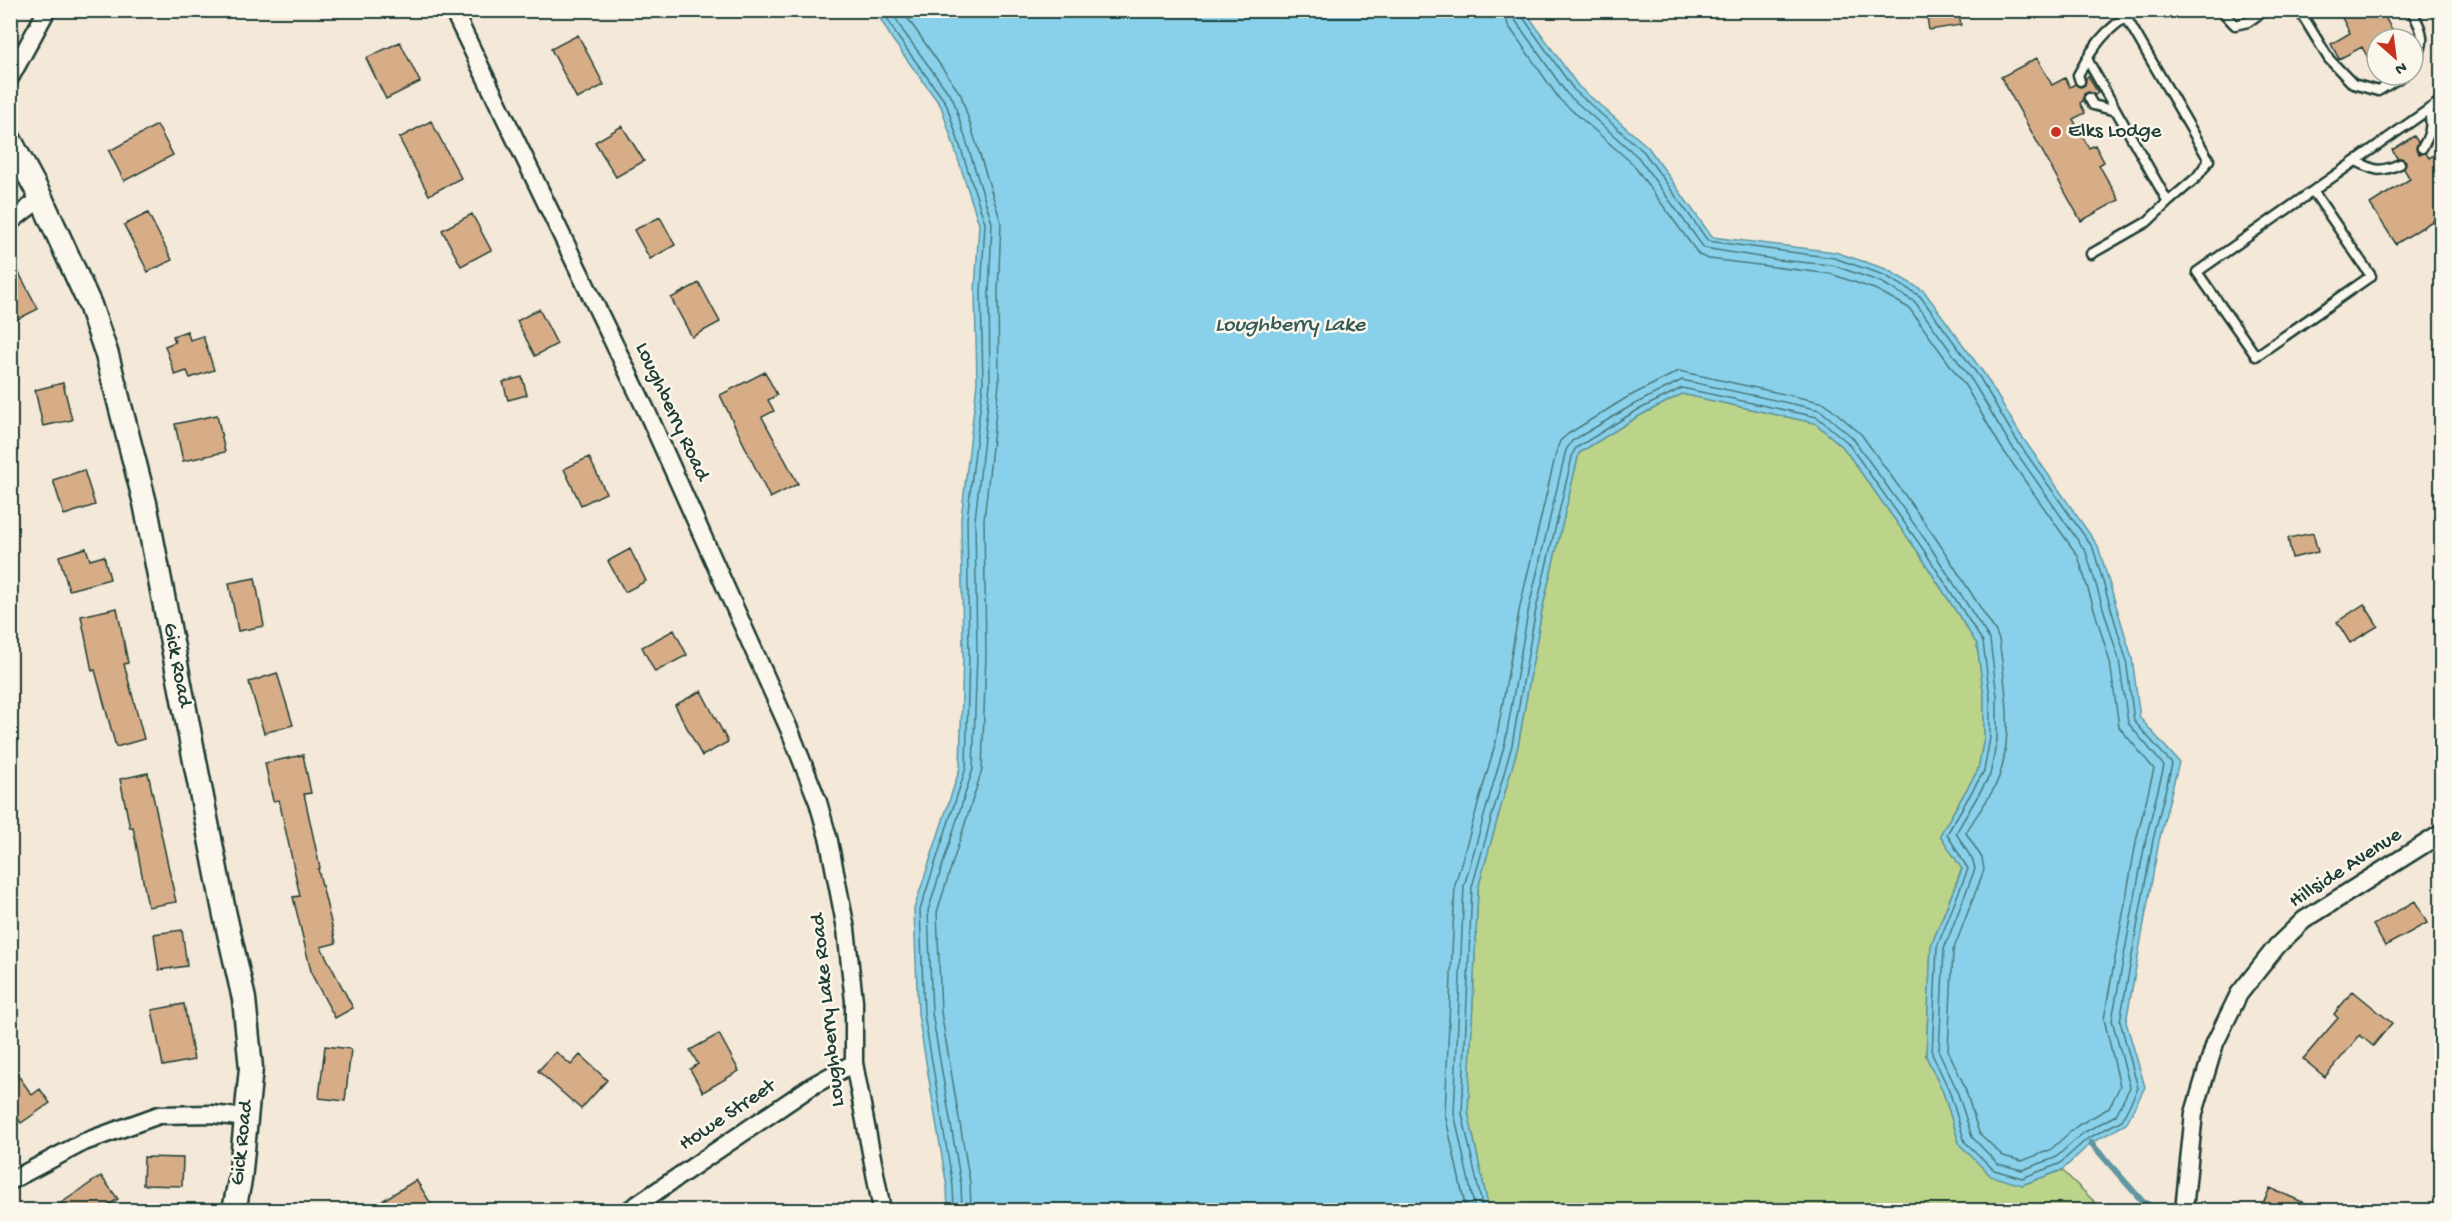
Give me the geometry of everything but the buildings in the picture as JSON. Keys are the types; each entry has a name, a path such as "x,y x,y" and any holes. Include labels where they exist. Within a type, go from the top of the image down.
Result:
{"street":[{"path":"10,78 47,10"},
{"name":"Loughberry Road","path":"453,10 647,412 790,731 818,802 829,841"},
{"name":"Gick Road","path":"10,140 41,198 90,305 107,355 144,503 224,911 244,999 251,1068 240,1180 234,1210"},
{"path":"10,222 41,198"},
{"name":"Hillside Avenue","path":"2185,1210 2194,1113 2215,1043 2239,994 2277,946 2304,920 2442,833"},
{"name":"Loughberry Lake Road","path":"829,841 847,941 854,1001 854,1063 882,1210"},
{"name":"Howe Street","path":"629,1210 812,1086 854,1063"},
{"path":"10,1181 84,1142 159,1115 211,1114 247,1118"}],"lane":[{"path":"2080,81 2078,75 2100,36 2134,10"},
{"path":"2221,10 2235,25 2248,22 2265,10"},
{"path":"2299,10 2329,60 2353,84 2378,91 2384,87"},
{"path":"2411,10 2421,27"},
{"path":"2091,254 2146,222 2197,177 2209,160 2126,17"},
{"path":"2086,58 2169,202"},
{"path":"2089,98 2093,105 2116,111"},
{"path":"2313,191 2371,276 2256,356 2198,272 2442,100"},
{"path":"2422,148 2429,138 2432,126 2429,109"},
{"path":"2356,161 2375,171 2386,171 2400,164"}],"green space":[{"path":"1682,394 1815,423 1843,447 1918,552 1977,644 1984,697 1984,738 1978,770 1940,835 1962,868 1931,946 1926,1056 1943,1092 1960,1145 2022,1185 2062,1170 2103,1210 1489,1210 1468,1112 1478,888 1518,746 1542,610 1579,453 1637,417"}],"water":[{"name":"Loughberry Lake","path":"876,11 1525,11 1578,86 1648,147 1712,237 1835,252 1886,269 1924,291 1985,375 2020,434 2098,546 2132,658 2140,718 2179,762 2159,841 2126,1022 2145,1087 2126,1124 2091,1143 2062,1170 2022,1185 1991,1176 1960,1145 1943,1092 1926,1056 1931,946 1962,869 1940,835 1978,770 1984,738 1984,697 1977,644 1918,552 1843,447 1815,423 1682,394 1637,417 1579,453 1542,610 1518,746 1478,888 1468,1112 1489,1210 948,1210 947,1187 918,1014 914,909 960,768 963,654 961,519 977,383 975,292 979,224 941,106 892,39"}],"waterway":[{"path":"2091,1143 2143,1202 2160,1210"}],"place":[{"name":"Elks Lodge","path":"2056,132"}]}
